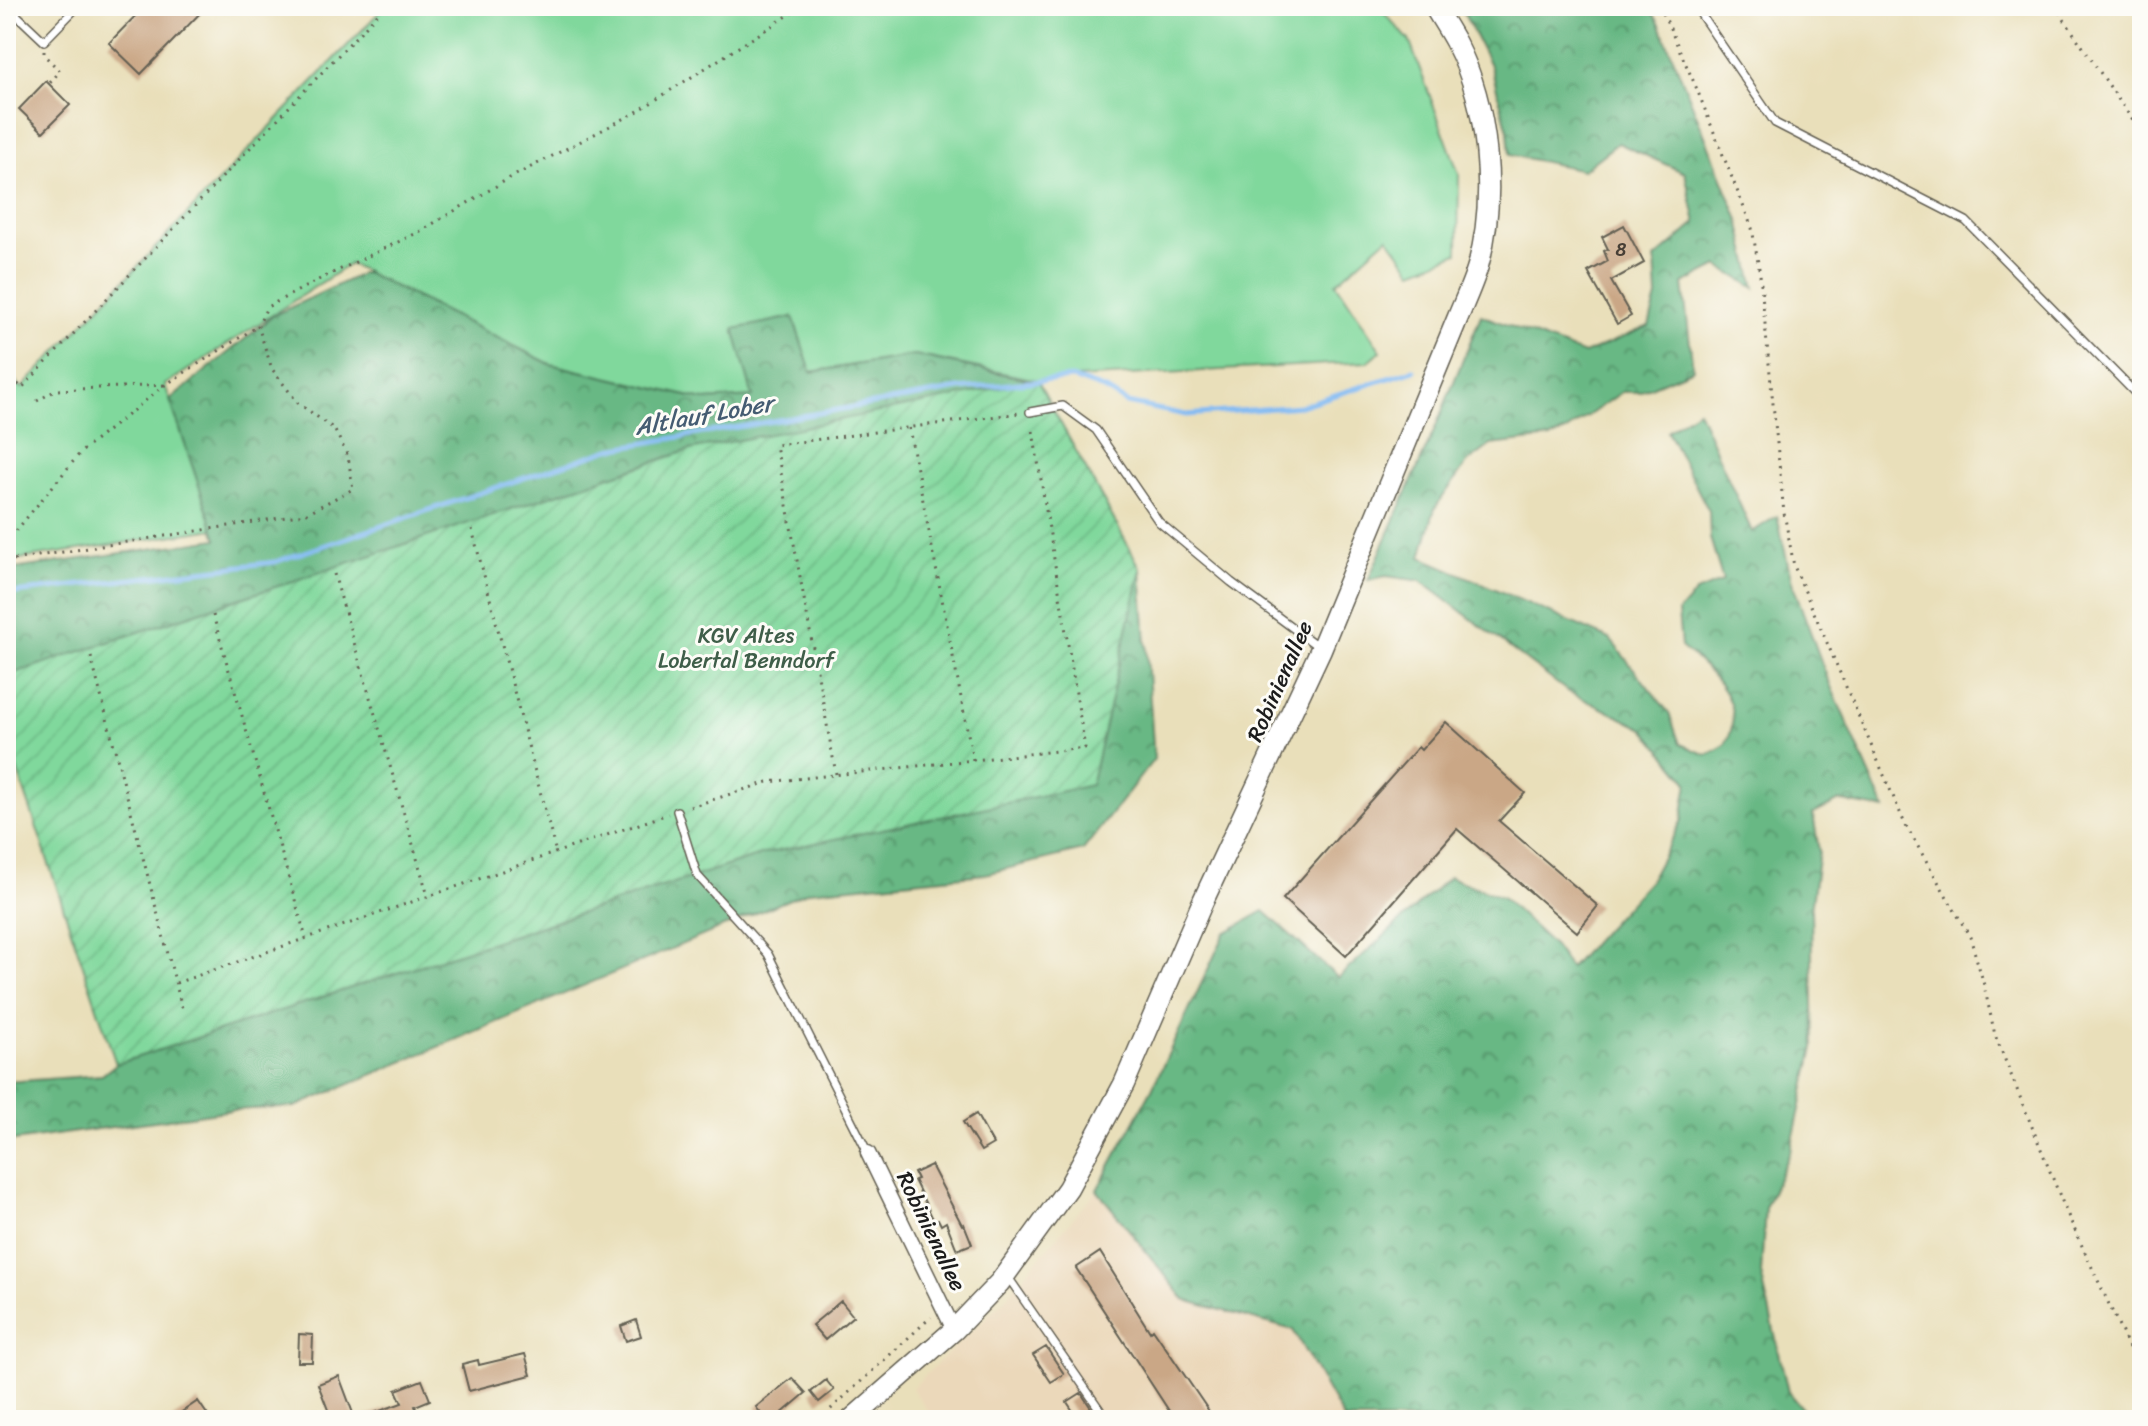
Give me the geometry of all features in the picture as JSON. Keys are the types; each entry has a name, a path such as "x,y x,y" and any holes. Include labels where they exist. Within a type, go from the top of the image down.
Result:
{"street":[{"name":"Robinienallee","path":"851,1420 954,1330 1006,1275 1068,1188 1124,1084 1203,901 1321,649 1478,266 1488,215 1487,163 1478,100 1457,45 1434,6"},
{"name":"Robinienallee","path":"868,1153 954,1330"}],"lane":[{"path":"7,6 44,41 78,6"},
{"path":"1695,6 1775,123 1966,221 2142,400"},
{"path":"1030,412 1063,406 1096,430 1159,522 1231,582 1321,649"},
{"path":"677,811 697,875 768,954 868,1153"},
{"path":"1006,1275 1107,1420"}],"path":[{"path":"6,373 22,388 385,6"},
{"path":"6,543 81,452 165,385 258,326 267,307 419,232 508,179 635,113 803,6"},
{"path":"1660,6 1702,101 1752,228 1760,274 1784,513 1794,566 1905,824 1970,937 2001,1050 2066,1211 2142,1376"},
{"path":"2055,6 2142,134"},
{"path":"44,41 44,55 60,71 49,84"},
{"path":"6,561 305,514 353,489 348,456 334,429 298,403 272,369 258,326"},
{"path":"37,401 56,390 165,385"},
{"path":"176,983 768,782 1085,748 1030,412 776,445 836,774"},
{"path":"909,428 973,760"},
{"path":"472,529 556,853"},
{"path":"334,574 428,896"},
{"path":"213,615 306,938"},
{"path":"91,657 183,1012"},
{"path":"819,1420 942,1307"}],"shaded area":[{"path":"1097,1190 1185,1300 1293,1330 1344,1420 934,1420 912,1388 1002,1302"}],"green space":[{"path":"385,6 1378,6 1409,40 1459,174 1458,253 1413,271 1388,237 1336,283 1381,351 1367,362 1037,380 915,355 811,372 793,317 754,398 704,400 550,364 350,264 165,385 215,529 6,561 6,373 22,388"},
{"path":"1460,6 1649,6 1660,25 1739,220 1755,288 1718,266 1683,284 1693,369 1639,392 1622,392 1568,430 1551,438 1491,445 1467,463 1435,508 1421,557 1610,639 1669,713 1680,744 1707,755 1725,745 1732,728 1730,703 1717,681 1681,647 1678,612 1696,592 1723,581 1710,538 1709,511 1667,431 1698,410 1752,532 1777,516 1792,582 1828,680 1885,809 1840,801 1813,814 1819,851 1811,910 1814,1048 1791,1149 1765,1208 1761,1274 1788,1392 1811,1420 1344,1420 1293,1330 1185,1300 1097,1190 1152,1089 1225,933 1264,911 1338,978 1449,877 1502,897 1554,946 1570,968 1650,880 1682,820 1688,782 1644,729 1567,691 1421,581 1386,576 1368,580 1481,315 1584,354 1649,326 1657,297 1655,259 1696,223 1685,173 1618,143 1583,170 1510,155 1508,131 1491,67"},
{"path":"365,272 550,364 704,400 753,397 734,329 793,317 811,372 915,355 1040,382 690,450 6,676 6,570 217,539 170,400 274,315"},
{"name":"KGV Altes Lobertal Benndorf","path":"1037,380 1141,569 1091,785 763,854 116,1064 6,736 6,676 690,450"},
{"path":"1141,569 1154,759 1083,850 985,874 809,891 295,1107 232,1110 6,1142 6,1082 102,1075 116,1064 763,854 1091,785"}],"building":[{"path":"145,6 207,6 141,74 109,43"},
{"path":"46,81 70,105 43,132 19,109"},
{"path":"1624,225 1644,263 1611,281 1631,316 1617,324 1588,272 1608,261 1604,251 1608,249 1602,237"},
{"path":"1446,722 1525,793 1499,821 1598,906 1577,932 1457,829 1346,956 1283,899 1418,747 1421,750"},
{"path":"976,1114 993,1144 981,1151 963,1122"},
{"path":"931,1165 972,1244 957,1250 946,1222 941,1225 938,1219 934,1221 914,1180 917,1179 914,1173"},
{"path":"1100,1252 1150,1332 1153,1329 1215,1420 1175,1420 1076,1268"},
{"path":"841,1301 853,1316 825,1340 812,1325"},
{"path":"636,1320 641,1336 626,1341 621,1326"},
{"path":"299,1334 313,1335 312,1362 298,1362"},
{"path":"1046,1347 1064,1374 1051,1382 1033,1355"},
{"path":"525,1354 531,1375 469,1391 462,1364 478,1360 479,1365"},
{"path":"339,1376 354,1416 332,1420 318,1384"},
{"path":"792,1378 806,1393 774,1420 766,1420 756,1407"},
{"path":"422,1380 430,1400 415,1406 420,1420 360,1420 402,1403 396,1390"},
{"path":"826,1380 834,1390 819,1402 811,1392"},
{"path":"1081,1393 1099,1420 1079,1420 1067,1402"},
{"path":"198,1401 211,1420 170,1420"}],"waterway":[{"name":"Altlauf Lober","path":"6,594 275,562 610,449 959,389 1072,378 1106,390 1127,403 1186,415 1300,406 1414,370"}]}
